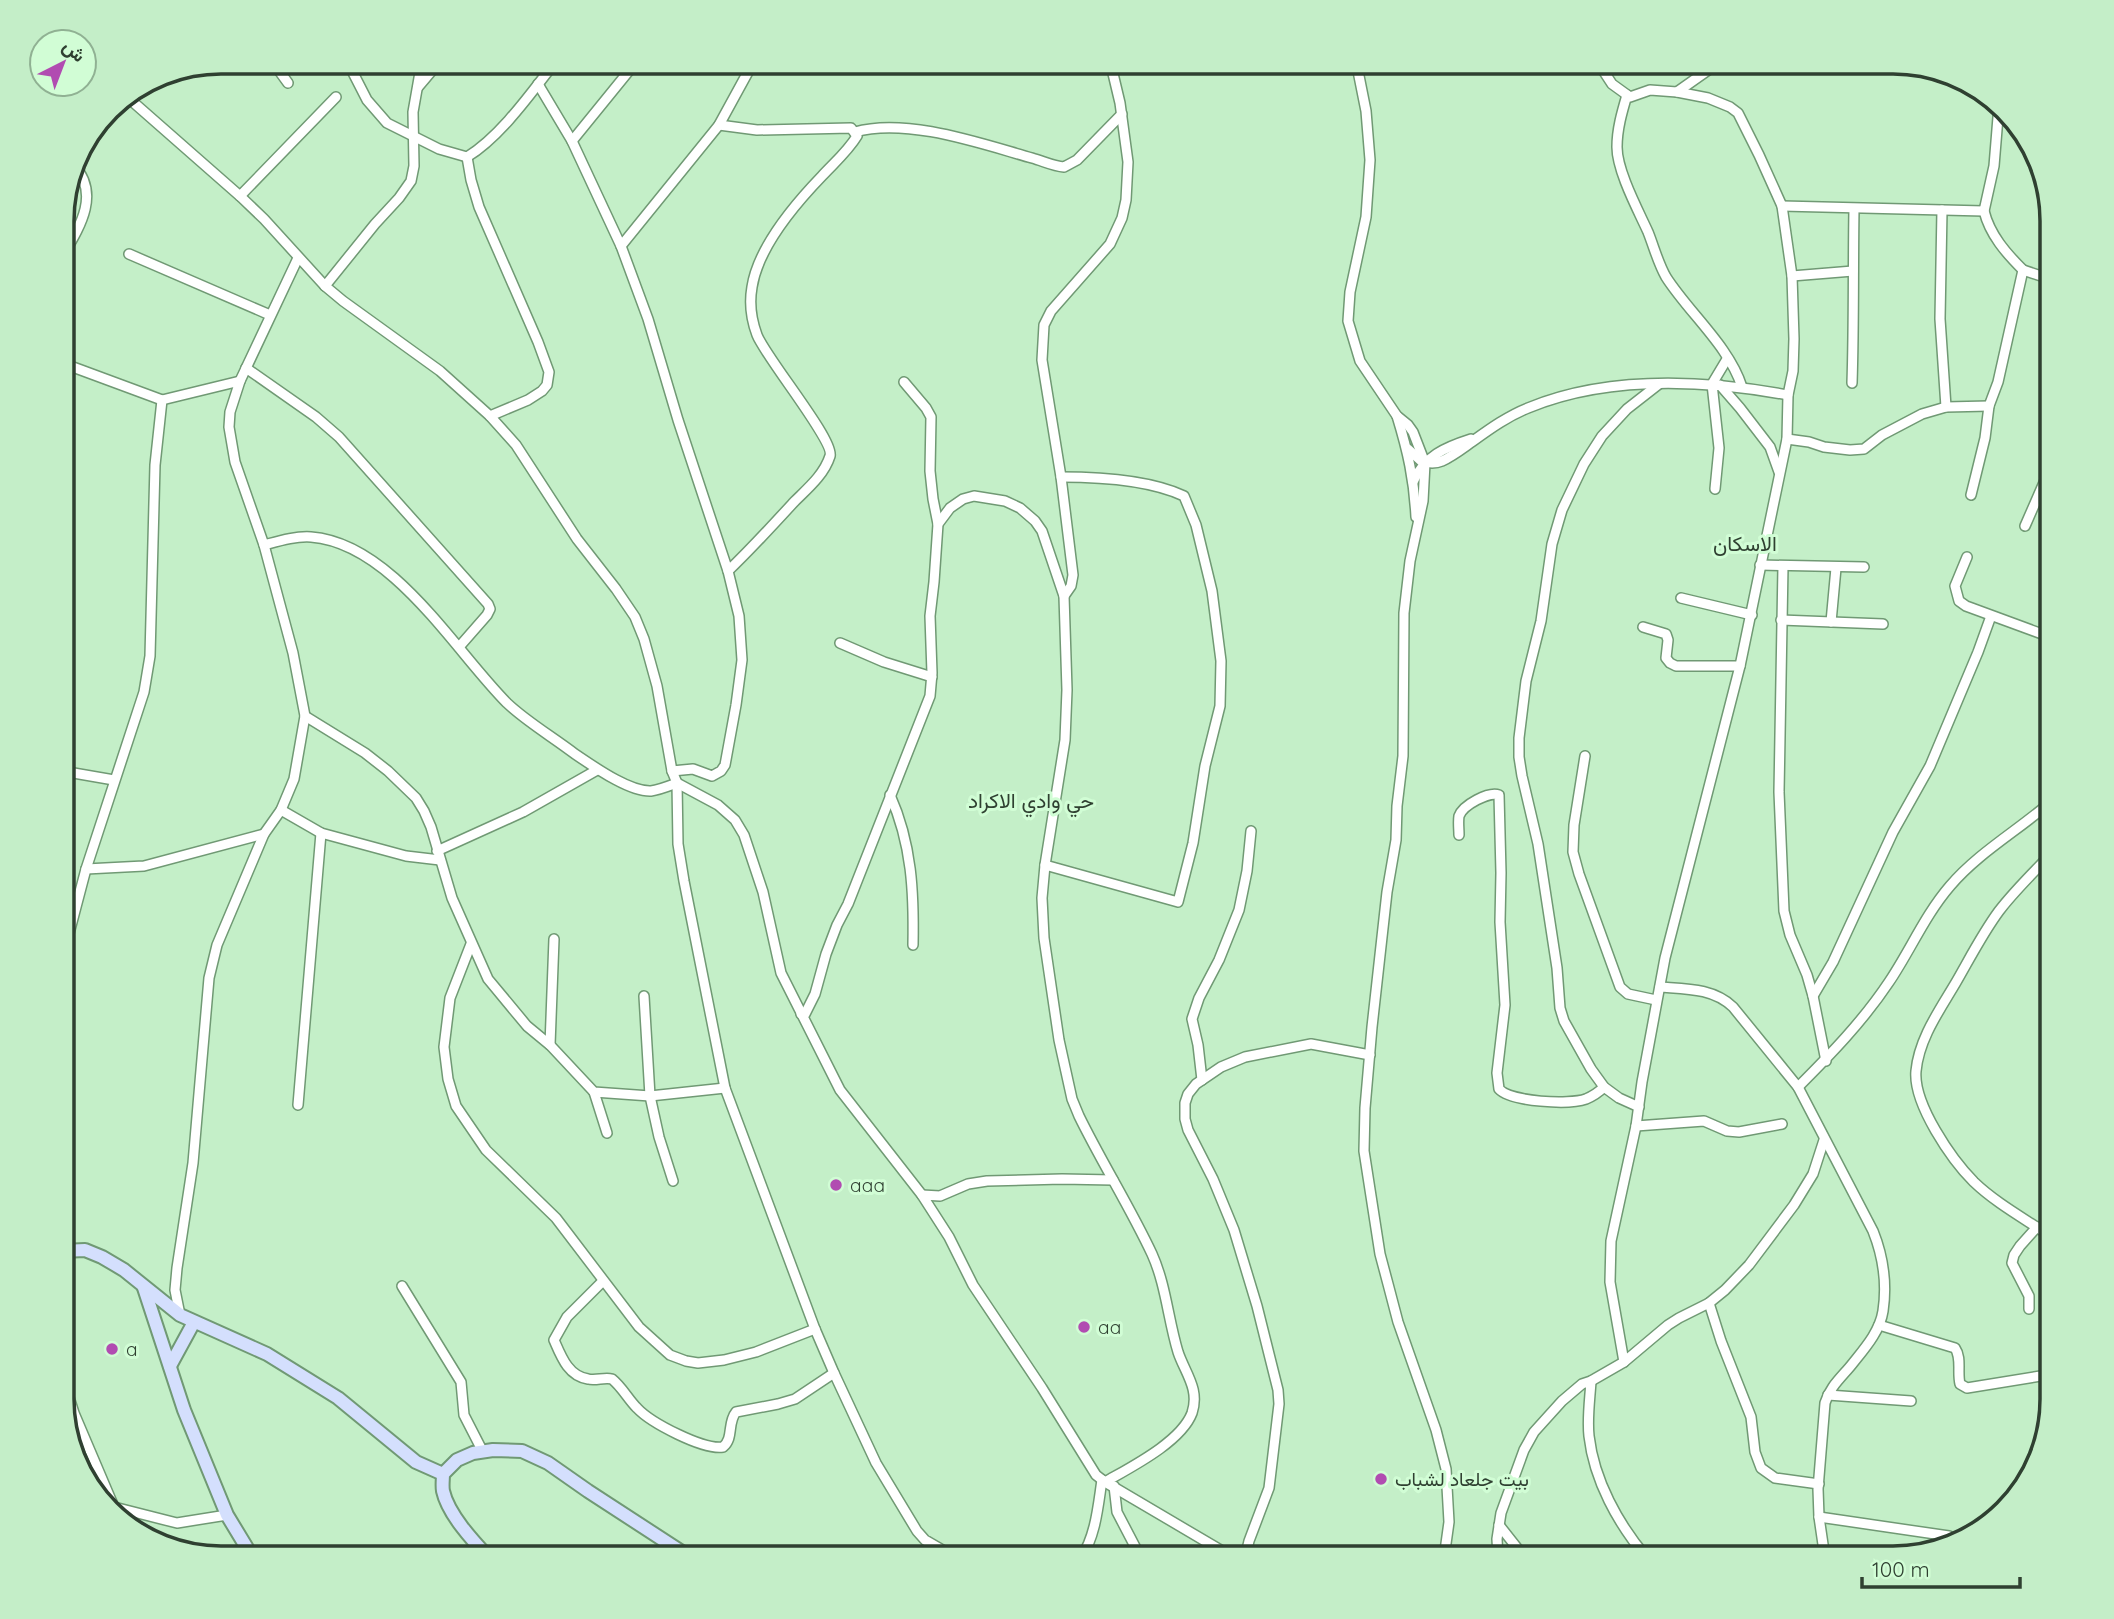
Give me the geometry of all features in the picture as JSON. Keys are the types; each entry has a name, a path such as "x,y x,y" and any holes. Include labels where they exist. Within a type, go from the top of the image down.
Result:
{"street":[{"path":"281,74 288,83"},
{"path":"354,74 372,107 387,123 439,149 467,157 482,147 546,74"},
{"path":"325,286 411,181 414,166 413,112 419,74"},
{"path":"416,89 429,74"},
{"path":"572,141 626,74"},
{"path":"621,246 719,125 747,74"},
{"path":"1064,596 1071,586 1073,575 1061,477 1042,360 1044,325 1051,311 1110,244 1126,200 1128,177 1122,114 1113,74"},
{"path":"1359,74 1366,111 1370,160 1366,217 1350,292 1348,321 1360,361 1397,416 1408,449 1416,529"},
{"path":"1605,74 1612,84 1630,97 1650,90 1677,92 1708,97 1738,113 1782,206 1792,276 1794,339 1787,439 1752,615 1656,1000 1636,1126 1611,1241 1610,1282 1624,1362"},
{"path":"1677,92 1703,74"},
{"path":"538,84 572,141 621,246 648,319 728,571 739,615 742,660 725,765 712,776 693,769 672,771"},
{"path":"1627,95 1620,117 1617,148 1626,181 1666,276 1737,373 1742,387"},
{"path":"240,196 336,97"},
{"path":"133,102 264,219 325,286 440,371 490,416 516,445 577,539 635,617 657,686 672,771 677,783 678,844 725,1088 834,1373 876,1462 905,1514 925,1539 936,1546"},
{"path":"855,132 883,127 932,133 970,140 1064,167 1077,159 1122,114"},
{"path":"1998,118 1994,166 1984,211 1992,233 2012,260 2023,270 2040,276"},
{"path":"719,125 778,131 840,127 850,128 857,136 821,176 772,239 751,290 751,316 758,337 776,368 821,431 831,452 825,468 817,478 728,571"},
{"path":"467,157 473,191 479,207 549,372 547,385 542,391 490,416"},
{"path":"74,236 86,211 86,188 81,177"},
{"path":"1782,206 1984,211"},
{"path":"1852,383 1855,308 1854,209"},
{"path":"1942,210 1940,319 1946,407"},
{"path":"129,254 270,315"},
{"path":"180,1315 175,1290 193,1163 209,978 217,945 264,834 281,810 294,779 305,716 293,653 264,545 240,480 229,428 232,401 240,381 298,258"},
{"path":"1971,495 1985,438 1989,406 1998,382 2023,270"},
{"path":"1792,276 1853,271"},
{"path":"1715,489 1719,448 1716,384 1727,359"},
{"path":"74,367 162,400 240,381"},
{"path":"246,368 316,417 339,437 488,604 490,609 487,615 459,647"},
{"path":"801,1014 804,1014 816,994 826,954 930,696 932,677 929,634 938,524 930,471 931,417 904,382"},
{"path":"1408,449 1425,463 1443,460 1514,414 1573,394 1614,388 1659,384 1716,384 1788,395"},
{"path":"1639,1107 1619,1098 1604,1087 1569,1031 1560,1008 1540,856 1519,757 1519,738 1526,681 1541,621 1552,544 1562,510 1584,464 1602,436 1626,409 1659,384"},
{"path":"1716,384 1740,408 1770,447 1779,474"},
{"path":"74,914 114,779 144,692 150,656 155,465 162,400"},
{"path":"1787,439 1834,449 1864,449 1903,423 1946,407 1989,406"},
{"path":"1397,416 1413,432 1425,463 1423,501 1416,529 1404,613 1404,744 1396,841 1387,892 1370,1055 1364,1151 1380,1254 1398,1322 1436,1430 1446,1469 1449,1522 1446,1546"},
{"path":"1413,482 1425,463"},
{"path":"1045,865 1178,902 1193,843 1205,766 1220,706 1221,661 1212,590 1196,525 1184,496 1151,486 1097,477 1061,477"},
{"path":"2025,526 2040,492"},
{"path":"938,524 950,508 963,499 974,496 989,497 1020,508 1042,531 1064,596 1067,690 1065,740 1042,891 1044,938 1064,1064 1079,1116 1152,1254 1163,1283 1179,1355 1195,1392 1192,1413 1181,1429 1140,1462 1107,1483 1088,1546"},
{"path":"264,545 310,537 334,543 376,564 415,598 507,703 597,769 628,785 650,791 677,783 718,805 734,820 744,835 764,892 781,973 840,1090 922,1195 949,1237 973,1284 1096,1475 1214,1546"},
{"path":"1967,557 1955,586 1959,601 2040,633"},
{"path":"1760,565 1864,567"},
{"path":"1783,566 1779,792 1784,911 1813,996 1826,1061"},
{"path":"1831,622 1836,568"},
{"path":"1681,598 1752,615"},
{"path":"1813,996 1833,962 1887,843 1930,766 1991,616"},
{"path":"1781,620 1883,624"},
{"path":"1643,626 1666,634 1666,659 1676,666 1740,666"},
{"path":"840,643 884,662 932,677"},
{"path":"305,716 365,753 416,798 424,811 452,898 488,979 527,1026 550,1045 594,1092 607,1133"},
{"path":"1585,757 1572,840 1579,874 1620,987 1628,994 1656,1000"},
{"path":"281,810 321,833 406,856 438,855 523,812 597,769"},
{"path":"74,773 114,779"},
{"path":"890,795 901,818 910,858 913,945"},
{"path":"1459,835 1459,818 1463,810 1486,795 1499,795 1500,922 1505,1005 1497,1073 1499,1089 1508,1095 1521,1098 1570,1101 1584,1100 1604,1087"},
{"path":"1798,1087 1826,1061 1861,1021 1947,889 1977,858 2040,810"},
{"path":"1202,1080 1192,1019 1238,910 1247,871 1251,831"},
{"path":"298,1105 321,833"},
{"path":"86,869 144,866 264,834"},
{"path":"2040,866 1987,928 1927,1033 1916,1072 1925,1112 1942,1141 1974,1182 2040,1229"},
{"path":"550,1045 554,939"},
{"path":"471,944 450,998 444,1047 448,1079 456,1106 486,1150 556,1218 639,1327 670,1355 698,1363 756,1352 815,1329"},
{"path":"1660,987 1707,992 1728,1002 1798,1087 1873,1231 1880,1250 1883,1265 1883,1311 1869,1343 1828,1395 1824,1414 1819,1484 1819,1517 1823,1546"},
{"path":"644,996 650,1096 673,1181"},
{"path":"1248,1546 1269,1488 1279,1404 1278,1390 1234,1230 1223,1200 1188,1130 1185,1103 1188,1094 1202,1080 1234,1060 1305,1044 1370,1055"},
{"path":"594,1092 650,1096 725,1088"},
{"path":"1636,1126 1704,1121 1727,1131 1739,1132 1782,1124"},
{"path":"1498,1546 1499,1525 1506,1496 1534,1432 1569,1393 1624,1362 1679,1318 1709,1303 1725,1290 1749,1265 1794,1205 1813,1174 1824,1140"},
{"path":"922,1195 940,1196 968,1184 987,1181 1113,1180"},
{"path":"2029,1309 2029,1296 2012,1263 2020,1245 2037,1227"},
{"path":"74,1250 86,1250 102,1257 124,1270 180,1315 268,1354 338,1398 415,1462 443,1474"},
{"path":"603,1281 567,1317 554,1340 566,1366 589,1380 612,1379 639,1410 660,1426 699,1442 723,1447 729,1439 732,1417 736,1412 794,1399 834,1373"},
{"path":"402,1286 461,1382 464,1415 483,1452"},
{"path":"144,1288 184,1410 227,1515 246,1546"},
{"path":"1709,1303 1751,1417 1755,1452 1761,1468 1775,1478 1819,1484"},
{"path":"170,1366 194,1322"},
{"path":"1878,1325 1955,1348 1959,1355 1960,1384 1967,1388 2040,1376"},
{"path":"1591,1381 1588,1434 1593,1456 1605,1493 1620,1521 1638,1546"},
{"path":"1828,1395 1911,1401"},
{"path":"75,1415 106,1490"},
{"path":"479,1546 450,1507 443,1492 443,1474 457,1460 473,1453 522,1451 548,1463 673,1546"},
{"path":"1107,1483 1116,1512 1134,1546"},
{"path":"129,1513 177,1523 227,1515"},
{"path":"1819,1517 1946,1536"},
{"path":"1499,1525 1516,1546"}],"place":[{"name":"aaa","path":"836,1185"},
{"name":"aa","path":"1084,1327"},
{"name":"a","path":"112,1349"},
{"name":"بيت جلعاد لشباب","path":"1381,1479"}],"district":[{"name":"الاسكان","path":"1745,544"},
{"name":"حي وادي الاكراد","path":"1031,801"}]}
